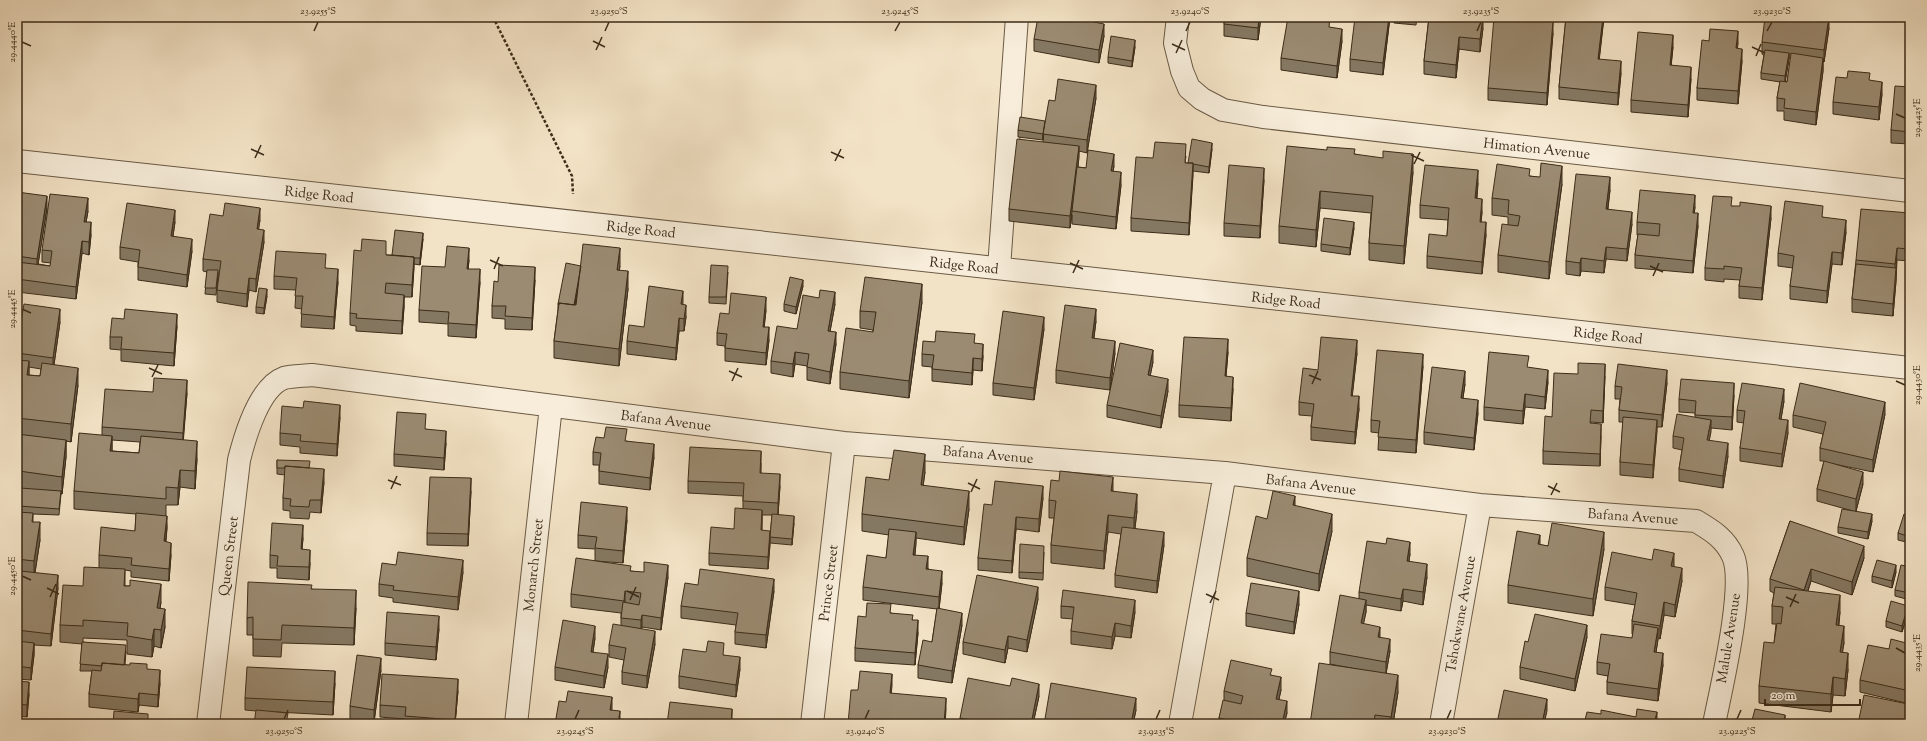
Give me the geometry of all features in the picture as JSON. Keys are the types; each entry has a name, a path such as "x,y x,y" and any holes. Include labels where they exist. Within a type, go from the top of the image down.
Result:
{"street":[{"path":"999,268 1017,17"},
{"name":"Himation Avenue","path":"1178,17 1175,43 1182,71 1189,88 1202,99 1223,110 1263,117 1910,191"},
{"name":"Ridge Road","path":"17,161 1910,368"},
{"name":"Bafana Avenue","path":"265,394 283,378 312,375 844,443 1225,473 1480,505 1696,521 1717,533"},
{"name":"Queen Street","path":"208,724 239,460 249,426 265,394"},
{"name":"Monarch Street","path":"516,724 551,406"},
{"name":"Prince Street","path":"812,724 844,443"},
{"path":"1180,724 1225,473"},
{"name":"Tshokwane Avenue","path":"1441,724 1480,505"},
{"name":"Malule Avenue","path":"1714,724 1734,614 1737,580 1733,556 1717,533"}],"path":[{"path":"494,17 572,176 574,222"}],"building":[{"path":"1038,17 1095,17 1094,22 1104,24 1099,50 1034,39"},
{"path":"1225,17 1259,17 1258,28 1224,24"},
{"path":"1288,17 1330,17 1329,27 1342,29 1337,66 1281,58"},
{"path":"1355,17 1389,17 1383,63 1350,59"},
{"path":"1429,17 1483,17 1480,39 1459,37 1456,65 1424,61"},
{"path":"1494,17 1553,21 1547,93 1488,88"},
{"path":"1566,17 1603,17 1598,59 1621,61 1618,93 1559,87"},
{"path":"1765,17 1829,17 1824,50 1762,42"},
{"path":"1710,29 1738,31 1736,48 1742,49 1738,91 1697,88 1702,40 1709,41"},
{"path":"1638,32 1673,35 1670,65 1691,67 1688,105 1631,100"},
{"path":"1111,36 1135,40 1132,61 1108,57"},
{"path":"1765,50 1789,53 1785,76 1761,73"},
{"path":"1791,53 1823,58 1816,112 1784,108 1785,99 1777,98 1780,81 1787,82"},
{"path":"1848,71 1870,73 1869,80 1882,82 1879,107 1833,102 1836,77 1847,78"},
{"path":"1058,79 1096,85 1087,140 1043,134 1049,100 1055,101"},
{"path":"1895,86 1910,87 1910,132 1891,130"},
{"path":"1020,117 1045,121 1043,134 1018,130"},
{"path":"1017,139 1079,146 1070,216 1009,209"},
{"path":"1192,139 1212,143 1209,167 1188,163"},
{"path":"1155,142 1186,144 1185,163 1193,163 1189,223 1131,218 1136,157 1153,158"},
{"path":"1287,146 1327,150 1327,147 1355,149 1354,154 1383,158 1383,151 1413,154 1404,246 1369,243 1373,196 1320,191 1316,230 1279,226"},
{"path":"1088,150 1114,154 1111,171 1121,172 1116,217 1072,211 1077,167 1086,168"},
{"path":"1541,163 1562,166 1549,262 1498,255 1502,224 1518,226 1520,216 1508,214 1509,200 1492,198 1497,164 1530,169 1529,176 1540,177"},
{"path":"1229,165 1264,168 1260,226 1224,223"},
{"path":"1425,165 1478,170 1475,198 1482,199 1480,222 1486,222 1482,262 1427,256 1429,234 1447,236 1449,208 1420,205"},
{"path":"1576,174 1610,177 1606,209 1632,212 1627,249 1606,247 1604,261 1581,258 1580,263 1566,261"},
{"path":"1640,190 1695,195 1693,213 1698,213 1693,261 1635,255 1638,234 1659,236 1660,224 1637,222"},
{"path":"17,192 47,196 37,259 17,256"},
{"path":"50,194 88,198 84,222 91,222 89,242 82,241 76,287 17,279 17,262 50,266 52,251 42,250"},
{"path":"1713,196 1732,197 1731,206 1740,206 1740,202 1771,206 1762,288 1739,286 1742,268 1724,266 1724,269 1705,268"},
{"path":"1785,201 1823,206 1822,217 1846,220 1842,253 1832,252 1827,291 1790,286 1794,256 1778,253"},
{"path":"127,203 175,210 171,236 192,239 187,275 138,267 140,250 120,247"},
{"path":"225,203 260,208 257,229 264,230 256,279 249,278 247,294 217,290 221,261 203,259 210,214 223,216"},
{"path":"1861,209 1910,213 1910,249 1897,248 1895,264 1856,260"},
{"path":"1324,218 1354,222 1350,248 1321,244"},
{"path":"395,230 423,233 420,258 392,255"},
{"path":"362,239 386,241 386,255 414,257 412,285 386,283 385,293 404,295 402,321 356,318 357,314 350,313 354,250 361,251"},
{"path":"583,244 620,248 617,270 628,271 619,349 554,341 559,303 576,305"},
{"path":"447,246 469,248 467,269 480,269 476,325 448,323 449,312 419,310 422,266 445,267"},
{"path":"276,251 326,254 325,268 338,269 334,317 301,314 303,296 295,296 297,278 274,276"},
{"path":"566,263 581,266 574,305 558,304"},
{"path":"1856,264 1896,268 1893,304 1852,299"},
{"path":"499,265 535,267 532,318 505,316 506,306 492,306 494,281 498,282"},
{"path":"711,265 728,266 726,297 709,297"},
{"path":"207,270 218,270 216,288 205,288"},
{"path":"790,277 803,280 796,307 784,304"},
{"path":"865,277 922,284 909,381 840,372 846,328 873,332 876,312 860,311"},
{"path":"649,286 683,291 681,304 686,305 684,319 679,318 676,348 627,341 629,325 644,327"},
{"path":"259,288 267,289 264,308 256,307"},
{"path":"820,290 835,292 828,331 836,332 830,372 807,367 809,354 795,352 793,364 771,361 777,326 797,329 803,295 819,298"},
{"path":"731,293 766,297 763,327 769,327 766,353 725,348 727,334 717,333 720,313 729,314"},
{"path":"24,304 60,309 53,358 17,353 17,326 20,327"},
{"path":"1065,305 1096,309 1092,338 1115,341 1110,378 1056,370"},
{"path":"125,309 177,314 174,353 121,349 122,337 110,337 112,318 124,319"},
{"path":"1003,311 1044,317 1034,388 993,383"},
{"path":"936,331 975,334 974,343 983,344 982,359 973,358 972,373 932,369 934,355 922,354 923,341 935,342"},
{"path":"1184,337 1228,339 1225,376 1233,377 1231,408 1179,405"},
{"path":"1321,337 1357,340 1351,396 1359,396 1355,432 1311,427 1314,404 1299,402 1303,368 1318,370"},
{"path":"1120,343 1153,350 1148,375 1168,379 1161,416 1107,405"},
{"path":"1377,350 1423,354 1416,440 1378,437 1380,421 1371,420"},
{"path":"1489,352 1529,356 1527,367 1548,370 1545,397 1525,394 1523,411 1484,407"},
{"path":"17,360 29,361 27,375 40,376 42,363 78,368 71,424 17,418"},
{"path":"1578,363 1605,364 1603,411 1591,410 1590,423 1601,424 1600,454 1543,451 1545,416 1552,417 1554,373 1578,374"},
{"path":"1618,364 1667,370 1662,415 1619,410 1622,387 1615,386"},
{"path":"1432,367 1465,371 1461,398 1478,400 1474,438 1424,432"},
{"path":"154,378 187,380 183,433 102,427 105,389 153,392"},
{"path":"1681,379 1734,383 1732,417 1695,415 1696,401 1679,399"},
{"path":"1742,383 1784,389 1779,419 1788,420 1782,454 1740,448 1745,411 1737,410"},
{"path":"1800,383 1885,402 1873,460 1820,448 1826,422 1793,415"},
{"path":"304,401 340,405 337,444 300,441 301,435 280,433 282,406 303,408"},
{"path":"397,412 426,414 425,429 446,431 444,458 394,454"},
{"path":"1677,414 1711,420 1707,440 1728,443 1723,476 1679,469 1684,438 1673,436"},
{"path":"1623,417 1657,420 1653,465 1620,462"},
{"path":"606,427 627,429 625,441 654,444 650,478 599,471 601,453 593,452 596,437 604,438"},
{"path":"79,433 112,436 110,451 139,453 141,436 197,441 195,471 180,470 178,488 166,487 166,499 74,491"},
{"path":"17,434 66,440 62,477 19,471 17,488"},
{"path":"690,447 761,451 760,473 780,474 778,503 743,501 744,483 688,481"},
{"path":"894,450 925,454 921,485 969,491 964,527 862,514 866,477 889,480"},
{"path":"277,460 310,461 309,468 285,466 285,468 277,468"},
{"path":"1824,461 1863,472 1856,499 1817,489"},
{"path":"285,466 324,469 321,500 310,500 309,507 290,506 291,499 283,498"},
{"path":"1060,471 1113,477 1111,491 1137,494 1134,518 1108,515 1104,551 1051,545 1056,501 1049,500 1051,480 1059,481"},
{"path":"430,477 471,478 468,534 427,533"},
{"path":"995,481 1043,486 1039,519 1016,517 1012,561 978,558 984,504 992,505"},
{"path":"20,488 61,491 59,509 19,506"},
{"path":"1273,491 1295,496 1293,505 1332,514 1319,574 1247,558 1256,516 1267,519"},
{"path":"581,502 627,507 623,551 595,548 597,537 578,535"},
{"path":"735,508 762,510 761,530 770,531 768,557 709,553 711,527 734,529"},
{"path":"1842,509 1872,514 1868,532 1838,527"},
{"path":"17,512 33,513 32,522 40,522 34,561 17,559"},
{"path":"136,513 167,516 164,541 171,543 169,569 131,565 132,558 99,555 101,527 135,531"},
{"path":"772,514 794,516 792,539 770,537"},
{"path":"1904,514 1910,516 1910,537 1898,533"},
{"path":"1790,521 1864,546 1852,582 1811,569 1804,590 1770,579"},
{"path":"272,523 303,525 301,549 310,550 309,567 277,566 278,556 270,555"},
{"path":"1552,523 1604,532 1593,599 1508,585 1517,531 1540,535 1538,544 1548,546"},
{"path":"1122,527 1164,532 1157,581 1115,575"},
{"path":"889,529 916,532 913,555 928,556 926,569 942,571 939,597 863,587 867,555 886,558"},
{"path":"1387,538 1410,542 1407,561 1427,564 1423,592 1403,589 1401,599 1359,592 1367,541 1386,544"},
{"path":"1020,544 1044,546 1043,573 1019,572"},
{"path":"1654,549 1674,553 1671,566 1682,568 1675,605 1664,602 1660,626 1632,621 1637,593 1605,587 1612,552 1652,560"},
{"path":"398,552 463,560 458,597 393,590 394,586 379,584 382,563 396,565"},
{"path":"576,558 631,566 630,571 644,572 644,562 668,565 661,618 642,615 641,620 621,618 623,602 639,605 641,593 625,591 624,601 571,594"},
{"path":"1877,560 1896,565 1892,581 1872,576"},
{"path":"1901,565 1910,567 1910,593 1895,590"},
{"path":"84,567 125,569 124,586 130,586 130,580 161,584 157,608 165,609 161,630 154,629 152,640 127,636 128,623 83,620 83,626 60,625 63,585 83,586"},
{"path":"700,569 774,579 766,635 735,632 738,613 681,606 685,583 698,585"},
{"path":"20,571 58,575 51,634 17,630 17,595"},
{"path":"977,575 1038,587 1027,640 1008,636 1005,650 963,642"},
{"path":"248,582 312,585 311,589 356,590 354,628 282,625 281,640 253,639 253,617 247,618"},
{"path":"1251,583 1299,591 1294,622 1246,613"},
{"path":"1775,587 1840,595 1836,625 1844,626 1840,652 1848,653 1845,679 1833,677 1831,694 1759,686 1764,642 1774,643 1777,623 1781,624 1783,607 1772,606"},
{"path":"1063,590 1135,600 1131,626 1115,623 1112,637 1071,631 1074,607 1061,606"},
{"path":"1340,595 1366,600 1361,623 1380,627 1378,637 1390,639 1386,662 1330,652"},
{"path":"1891,601 1908,606 1902,626 1886,621"},
{"path":"867,603 891,604 890,613 913,615 912,620 918,620 915,653 855,648 858,616 866,617"},
{"path":"937,608 962,613 952,671 918,665 923,640 932,642"},
{"path":"387,612 439,616 436,647 385,643"},
{"path":"1535,614 1587,625 1575,679 1520,667 1525,641 1528,642"},
{"path":"563,620 595,626 591,652 608,654 604,676 555,667"},
{"path":"613,624 655,631 647,676 622,672 626,648 609,645"},
{"path":"1634,624 1658,628 1654,652 1663,653 1658,689 1607,682 1610,664 1597,662 1601,634 1632,638"},
{"path":"1891,639 1910,644 1910,691 1860,680 1868,645 1889,649"},
{"path":"17,641 34,643 31,668 17,666"},
{"path":"708,641 724,643 723,655 740,657 736,685 679,676 683,649 706,652"},
{"path":"82,642 126,645 124,665 102,663 102,666 80,664"},
{"path":"357,655 381,658 374,710 350,706"},
{"path":"1231,660 1272,669 1270,675 1281,677 1276,699 1287,701 1282,724 1248,724 1219,718 1223,700 1241,704 1243,696 1224,691"},
{"path":"102,663 130,665 130,663 147,664 147,669 160,670 158,695 139,693 138,699 89,694 92,670 101,671"},
{"path":"1319,663 1398,675 1391,717 1375,715 1374,724 1310,724"},
{"path":"247,667 335,671 333,702 245,698"},
{"path":"860,671 892,674 890,693 946,698 944,724 848,724 851,690 858,690"},
{"path":"382,674 458,679 455,720 405,716 406,707 380,705"},
{"path":"968,678 1010,686 1012,678 1039,684 1031,724 992,724 960,718"},
{"path":"17,681 29,682 27,705 17,704"},
{"path":"1051,683 1136,698 1131,724 1051,724 1052,720 1045,719"},
{"path":"1504,690 1547,699 1542,724 1497,723"},
{"path":"568,691 612,697 610,710 620,711 618,724 555,724 559,701 566,702"},
{"path":"1864,695 1908,704 1905,717 1910,718 1910,724 1858,724"},
{"path":"670,702 732,709 731,724 667,724"},
{"path":"1637,709 1657,712 1654,724 1584,724 1587,712 1601,714 1601,710 1636,717"},
{"path":"1755,709 1785,715 1784,724 1751,724"},
{"path":"256,710 288,713 286,724 254,724"},
{"path":"114,711 148,714 148,724 113,724"},
{"path":"17,720 36,722 36,724 17,724"},
{"path":"1808,721 1824,724 1808,724"}]}
